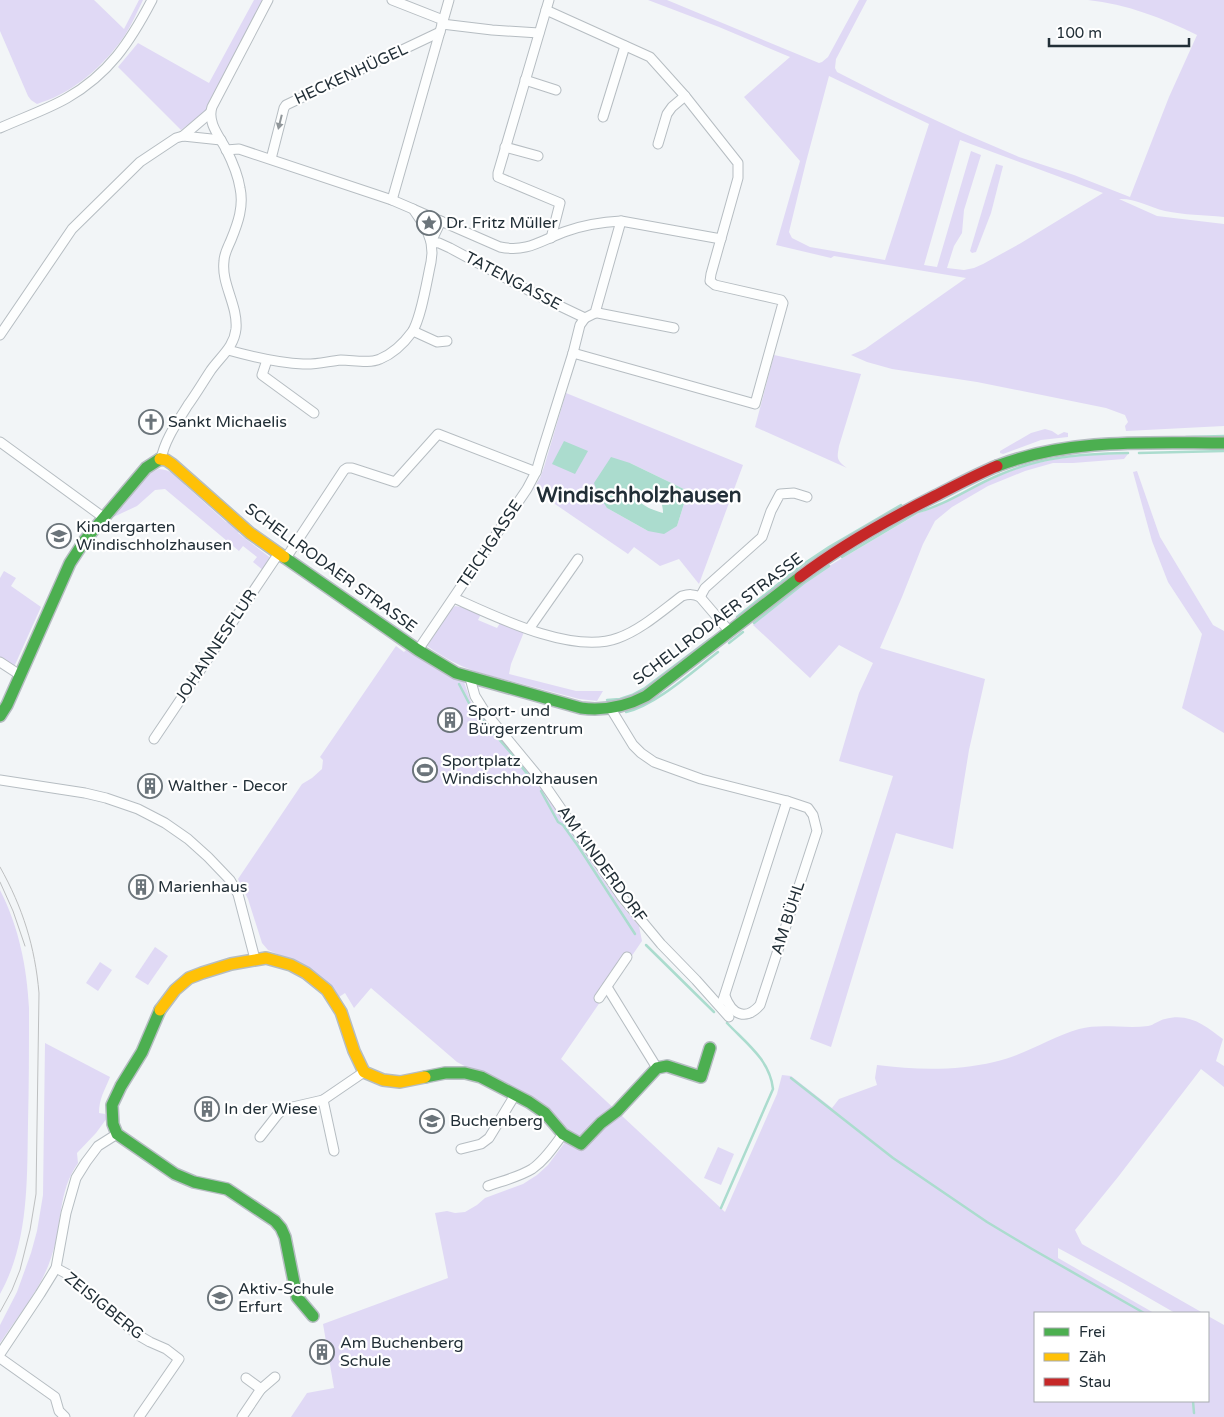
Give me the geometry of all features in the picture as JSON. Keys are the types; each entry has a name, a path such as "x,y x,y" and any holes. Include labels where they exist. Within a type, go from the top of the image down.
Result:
{"street":[{"path":"0,128 65,99 94,80 111,65 125,48 152,0"},
{"path":"183,136 210,113 268,0"},
{"path":"392,0 442,25 538,33"},
{"path":"442,25 449,0"},
{"path":"549,0 498,177 560,203 551,238"},
{"path":"546,10 650,57 685,96 738,163 738,178 710,281 715,285 783,301 755,404 573,353"},
{"name":"HECKENHÜGEL","path":"271,159 286,105 442,25"},
{"name":"HECKENHÜGEL","path":"392,200 442,25"},
{"path":"603,118 625,46"},
{"path":"525,80 556,90"},
{"path":"658,144 667,114 672,106 685,96"},
{"path":"0,716 70,563 103,517 146,468 156,460 161,459 168,437 212,369 228,350 234,336 236,322 225,277 224,261 242,208 239,183 226,150 213,126 210,113"},
{"path":"0,335 72,229 140,162 176,138 183,136 220,140"},
{"path":"506,147 538,156"},
{"path":"226,150 239,149 392,200 500,247 510,249 521,249 567,231 608,222 621,222 721,239"},
{"path":"228,350 267,360 304,364 340,360 374,361 395,350 413,331 431,262 431,242 426,228 413,209"},
{"path":"431,242 440,221"},
{"path":"595,313 621,222"},
{"name":"TATENGASSE","path":"431,242 450,248 584,318"},
{"path":"584,318 598,312 674,328"},
{"name":"TEICHGASSE","path":"418,650 527,490 536,472 557,409 580,325 584,318"},
{"path":"413,331 437,342 447,341"},
{"path":"267,360 262,375 314,413"},
{"name":"JOHANNESFLUR","path":"154,739 344,470 352,468 395,482 438,434 536,472"},
{"path":"0,442 103,517"},
{"name":"SCHELLRODAER STRASSE","path":"161,459 172,464 250,533 448,669 470,678 581,708 595,710 611,709 632,703 646,696 828,556 905,511 1016,458 1068,447 1224,442"},
{"path":"700,597 705,588 762,537 771,511 780,494 794,493 807,497"},
{"path":"529,629 578,558"},
{"path":"454,598 502,619 554,637 575,641 600,642 620,638 642,625 682,596 694,594 700,597 730,632"},
{"path":"0,662 20,675"},
{"name":"AM KINDERDORF","path":"470,678 475,696 485,712 542,780 622,897 660,944 729,1017"},
{"name":"AM BÜHL","path":"611,709 633,745 654,762 701,779 787,801 808,808 813,815 817,831 760,1005 754,1012 747,1014 738,1012 731,1009 725,996"},
{"path":"0,780 106,798 148,813 165,823 208,857 230,880 238,894 255,959"},
{"path":"720,1007 787,801"},
{"path":"600,998 627,957"},
{"path":"313,1316 297,1297 285,1237 275,1221 227,1188 194,1182 175,1174 117,1134 113,1124 112,1104 142,1052 158,1013 175,990 189,978 202,972 255,959 266,958 291,965 306,973 327,990 341,1012 354,1052 364,1072 383,1080 400,1082 445,1073 465,1073 481,1077 529,1102 545,1113 563,1134 581,1144 657,1068 667,1066 701,1077 710,1048"},
{"path":"607,987 657,1068"},
{"path":"260,1137 284,1109 323,1100 364,1072"},
{"path":"461,1149 481,1144 489,1138 515,1095"},
{"path":"323,1100 334,1151"},
{"path":"60,1415 55,1397 0,1356 56,1268 66,1214 76,1178 98,1146 117,1134"},
{"path":"488,1186 518,1176 532,1168 546,1156 563,1134"},
{"name":"ZEISIGBERG","path":"56,1268 69,1275 133,1331 150,1342 166,1349 179,1359 139,1417"},
{"path":"242,1417 261,1389 276,1377"},
{"path":"246,1378 261,1389"}],"shaded area":[{"path":"0,0 94,0 124,29 139,0 143,0 125,35 104,61 69,90 37,104 28,96 0,31"},
{"path":"254,0 263,0 206,111 181,130 118,67 138,43 209,83"},
{"path":"648,0 667,0 819,63 828,57 859,0 867,0 836,59 835,68 837,72 888,98 1019,157 1074,175 1130,197 1169,97 1197,35 1144,13 1088,0 1224,0 1224,217 1172,212 1136,201 1119,199 1157,216 1224,224 1224,426 1126,431 1125,426 1128,422 1125,415 1106,408 977,382 892,369 851,355 865,349 966,278 834,256 831,258 776,245 800,161 744,97 790,57","holes":["829,76 929,124 885,260 810,247 792,238 789,232","960,140 1103,193 983,264 964,270 947,268 954,246 962,233 964,210 981,155 971,151 937,267 924,265"]},
{"path":"996,164 1003,166 991,213 976,252 972,253 970,251"},
{"path":"774,355 861,374 838,450 839,461 847,468 755,427"},
{"path":"566,393 743,465 699,584 679,559 660,566 634,547 628,554 533,489 544,467","holes":["630,463 688,491 677,526 648,531 607,508"]},
{"path":"1045,429 1058,435 1064,432 1068,433 1068,437 1041,440 1003,454 1000,453 1000,451 1031,433"},
{"path":"564,441 588,451 575,474 552,464"},
{"path":"1128,454 1124,459 1053,463 1025,471 988,486 952,507 935,521 923,544 880,648 985,679 969,750 953,849 896,833 831,1047 810,1039 893,776 839,761 859,693 873,663 839,645 810,678 753,625 804,583 829,566 919,513 989,480 1032,465 1063,458"},
{"path":"611,457 630,463 688,491 677,526 664,534 648,531 607,508 598,494 594,483","holes":["641,492 650,493 657,497 662,503 663,513 651,509 638,500 636,497"]},
{"path":"159,469 170,471 185,481 185,485 226,522 232,523 241,530 238,533 272,559 264,571 253,562 257,557 243,546 239,551 165,489 155,490 137,506 107,520 118,507 123,506 129,499 129,495 146,475"},
{"path":"1137,471 1160,537 1213,625 1224,631 1224,733 1182,708 1202,634 1168,582 1152,541 1133,472"},
{"path":"4,571 16,578 11,586 41,607 14,667 0,658 0,578"},
{"path":"455,606 481,614 478,620 497,628 500,623 524,632 509,674 576,691 603,691 597,701 579,699 477,672 451,661 427,646"},
{"path":"396,646 404,652 408,648 442,671 464,682 471,702 545,792 621,905 639,926 642,941 561,1059 725,1212 777,1094 782,1075 791,1076 832,1108 839,1099 877,1085 875,1078 877,1065 936,1069 965,1067 1005,1059 1068,1032 1087,1027 1148,1026 1174,1017 1197,1021 1204,1025 1223,1039 1216,1061 1224,1066 1224,1087 1201,1069 1075,1230 1082,1244 1201,1312 1173,1312 1058,1248 1058,1258 1152,1312 1034,1312 1034,1402 1209,1402 1209,1317 1224,1325 1224,1417 291,1417 307,1393 334,1388 323,1324 448,1278 435,1213 447,1211 455,1213 465,1212 485,1198 523,1184 548,1165 571,1134 457,1062 371,988 354,1008 345,993 339,997 317,973 268,950 262,943 248,899 238,879 302,784 322,769 323,760 320,757"},
{"path":"0,890 17,933 26,978 29,1008 29,1080 24,1210 16,1253 0,1294"},
{"path":"155,947 168,956 148,985 135,977"},
{"path":"100,962 112,970 98,991 86,983"},
{"path":"45,1043 110,1077 99,1108 99,1113 105,1114 107,1118 77,1153 78,1163 71,1174 63,1198 55,1246 47,1269 28,1302 0,1343 0,1325 17,1292 31,1253 43,1195"},
{"path":"718,1147 734,1154 721,1185 704,1178"}],"waterway":[{"path":"1186,437 1224,436"},
{"path":"1139,453 1224,451"},
{"path":"842,557 918,512 939,505 989,479 1015,469 1062,457 1128,453"},
{"path":"737,617 802,565 901,505"},
{"path":"754,623 804,583 829,566"},
{"path":"729,643 743,632"},
{"path":"607,700 620,699 645,688 710,639"},
{"path":"626,712 638,708 662,695 718,652"},
{"path":"459,684 471,707 535,784"},
{"path":"541,791 558,822 563,825 578,846 635,934"},
{"path":"646,945 714,1012"},
{"path":"721,1208 773,1089 771,1079 762,1061 727,1023"},
{"path":"791,1078 893,1158 987,1222 1142,1312"},
{"path":"1193,1402 1194,1413"}],"tram line":[{"path":"0,867 27,928 39,993 36,1194 30,1230 20,1270 0,1312"},
{"path":"0,882 13,911 25,946"}],"traffic: fast":[{"path":"997,466 1025,457 1081,446 1138,443 1224,443"},
{"path":"0,716 7,705 70,563 85,540 146,468 160,459"},
{"path":"284,557 418,650 456,673 590,709 615,707 646,696 800,577"},
{"path":"160,1010 142,1052 121,1086 112,1105 113,1124 117,1134 175,1174 194,1182 227,1189 275,1221 285,1237 297,1297 313,1316"},
{"path":"425,1077 445,1073 465,1073 481,1077 529,1102 545,1113 563,1134 581,1144 601,1123 617,1111 657,1068 667,1066 701,1077 710,1048"}],"traffic: slow":[{"path":"160,459 172,464 250,533 284,557"},
{"path":"160,1010 175,990 189,978 231,964 266,958 291,965 306,973 327,990 341,1012 354,1051 364,1072 383,1080 400,1082 425,1077"}],"traffic: jam":[{"path":"800,577 832,554 882,524 997,466"}],"place":[{"name":"Dr. Fritz Müller","path":"429,223"},
{"name":"Sankt Michaelis","path":"151,422"},
{"name":"Kindergarten Windischholzhausen","path":"59,536"},
{"name":"Sport- und Bürgerzentrum","path":"450,720"},
{"name":"Sportplatz Windischholzhausen","path":"425,770"},
{"name":"Walther - Decor","path":"150,786"},
{"name":"Marienhaus","path":"141,887"},
{"name":"In der Wiese","path":"207,1109"},
{"name":"Buchenberg","path":"432,1121"},
{"name":"Aktiv-Schule Erfurt","path":"220,1298"},
{"name":"Am Buchenberg Schule","path":"322,1352"}],"district":[{"name":"Windischholzhausen","path":"639,495"}]}
